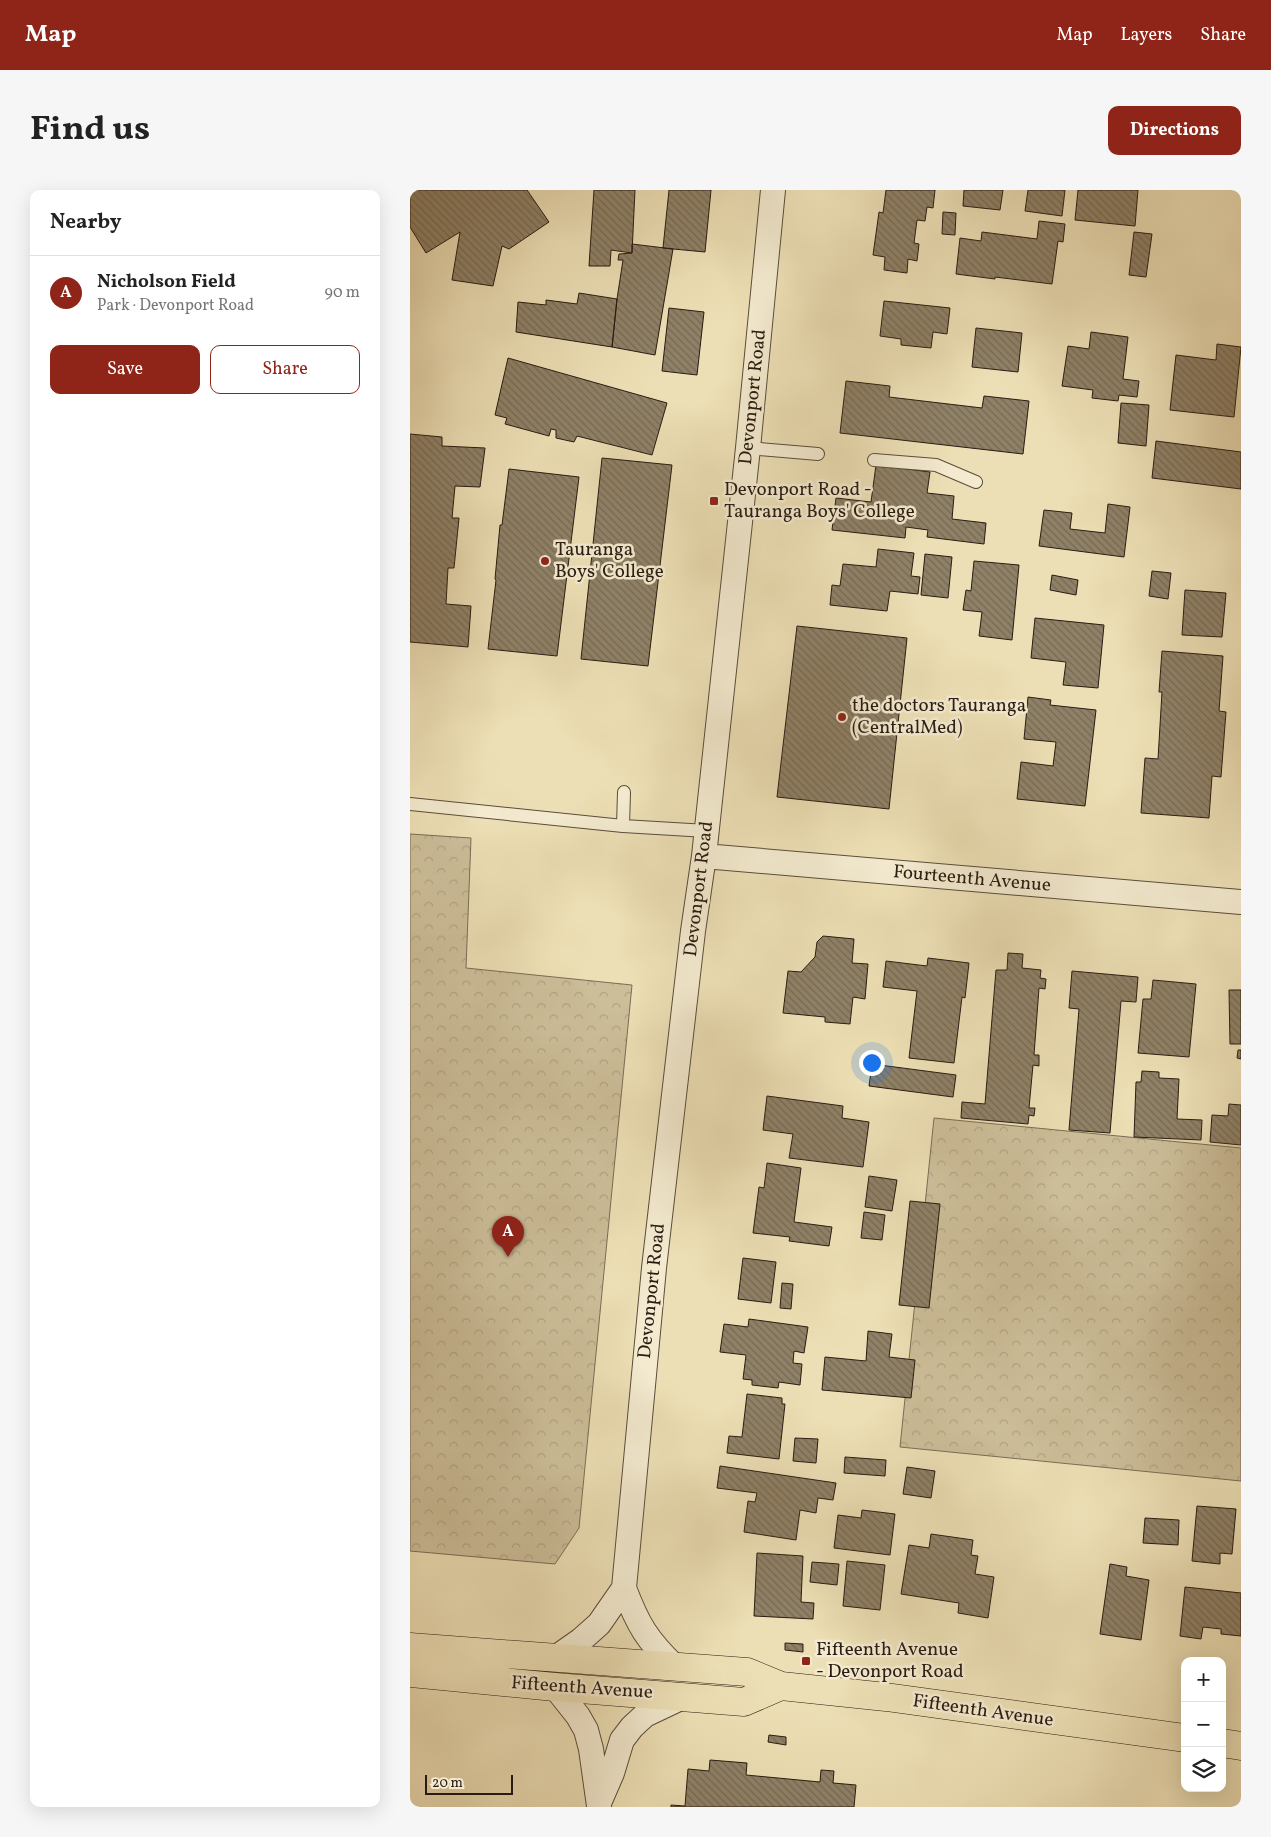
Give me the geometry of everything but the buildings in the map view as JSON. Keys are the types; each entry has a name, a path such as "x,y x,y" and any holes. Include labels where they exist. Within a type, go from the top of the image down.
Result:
{"main road":[{"name":"Fifteenth Avenue","path":"410,1646 747,1672 781,1686 886,1697 1181,1737"},
{"name":"Fifteenth Avenue","path":"410,1673 744,1702 781,1686"},
{"path":"1226,1744 1241,1746"}],"street":[{"name":"Devonport Road","path":"675,1667 646,1637 638,1624 624,1588 654,1268 693,931 704,856 748,448 773,190"},
{"name":"Fourteenth Avenue","path":"704,856 1241,902"},
{"name":"Devonport Road","path":"554,1658 581,1640 599,1624 624,1588"},
{"path":"555,1687 578,1716 586,1730 591,1749 599,1805"},
{"path":"599,1805 612,1773 622,1740 632,1727 645,1715 685,1696"}],"lane":[{"path":"748,448 818,454"},
{"path":"874,460 936,465 976,482"},
{"path":"623,826 624,792"},
{"path":"410,804 623,826 706,831"}],"green space":[{"path":"410,834 471,838 466,968 632,985 579,1528 555,1564 410,1551"},
{"path":"934,1118 1241,1148 1241,1481 900,1447"}],"place":[{"name":"Devonport Road - Tauranga Boys' College","path":"714,501"},
{"name":"Tauranga Boys' College","path":"545,561"},
{"name":"the doctors Tauranga (CentralMed)","path":"842,717"},
{"name":"Nicholson Field","path":"508,1257"},
{"name":"Fifteenth Avenue - Devonport Road","path":"806,1661"}]}
